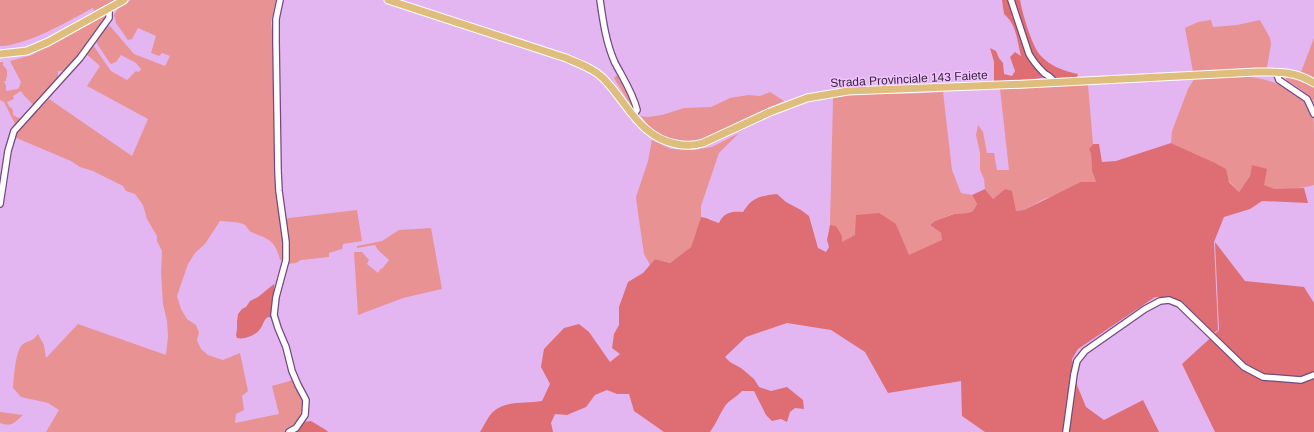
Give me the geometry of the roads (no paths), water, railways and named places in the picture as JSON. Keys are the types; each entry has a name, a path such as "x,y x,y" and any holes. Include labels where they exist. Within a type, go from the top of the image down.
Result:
{"main road":[{"path":"0,54 27,51 48,42 124,0"},
{"name":"Strada Provinciale 143 Faiete","path":"388,0 591,68 604,79 633,116 651,135 673,144 688,146 703,143 770,112 807,98 852,91 1276,72 1296,74 1314,83"}],"street":[{"path":"280,0 276,19 278,171 286,242 286,260 276,297 274,315 286,347 292,371 306,400 306,415 296,428 289,432"},
{"path":"600,0 610,51 628,86 636,106 637,110 633,116"},
{"path":"1011,0 1029,54 1033,61 1045,74 1052,78 1054,82"},
{"path":"0,204 8,151 14,131 80,58 109,18 109,9"},
{"path":"1276,72 1279,80 1307,99 1314,114"},
{"path":"1066,432 1077,361 1085,351 1145,309 1160,301 1170,300 1179,304 1244,367 1263,377 1301,380 1314,376"}]}
